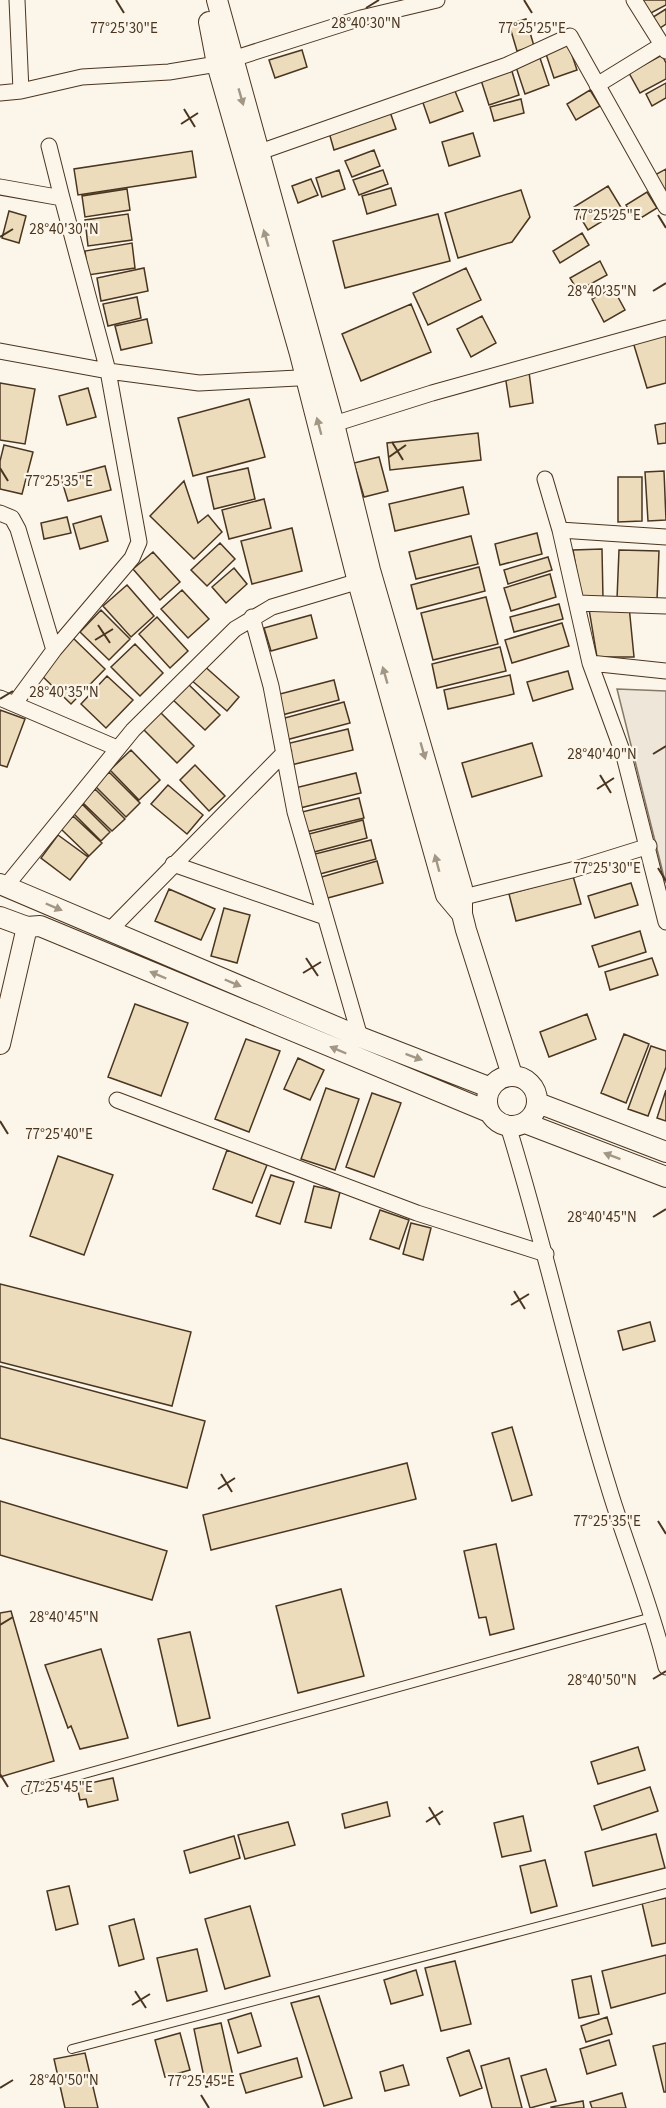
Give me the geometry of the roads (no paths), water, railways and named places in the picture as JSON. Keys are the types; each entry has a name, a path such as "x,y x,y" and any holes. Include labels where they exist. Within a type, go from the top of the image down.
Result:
{"street":[{"path":"17,0 21,91"},
{"path":"204,0 257,153 365,580 458,904 512,1075"},
{"path":"217,0 224,62 313,377 334,424 365,580"},
{"path":"0,93 21,91 82,76 169,72 224,62 361,18 437,0"},
{"path":"597,84 664,48 634,0"},
{"path":"257,153 507,65 570,36 666,207"},
{"path":"15,703 54,650 132,558 139,542 108,371 49,146"},
{"path":"0,187 62,198"},
{"path":"334,424 454,387 666,328"},
{"path":"0,351 108,371 199,383 313,377"},
{"path":"545,479 560,530 591,663 624,756 649,846 666,922"},
{"path":"0,513 12,518 18,529 54,650"},
{"path":"560,530 666,537"},
{"path":"365,580 272,607 235,628 117,748 3,885 360,1037 491,1088"},
{"path":"577,603 666,606"},
{"path":"252,617 272,686 295,812 360,1037"},
{"path":"591,663 666,671"},
{"path":"0,698 117,748"},
{"path":"110,930 284,753"},
{"path":"458,904 649,846"},
{"path":"173,864 325,916"},
{"path":"0,917 27,927 40,926 489,1112 494,1119 666,1177"},
{"path":"0,1044 27,927"},
{"path":"489,1112 488,1095 491,1088 500,1079 512,1075 520,1077 534,1087 538,1103 531,1118 517,1125"},
{"path":"117,1100 417,1213 546,1254"},
{"path":"538,1103 666,1152"},
{"path":"517,1125 546,1254 608,1485 654,1616 666,1667"}],"lane":[{"path":"26,1790 654,1616"},
{"path":"72,2049 666,1893"}]}
